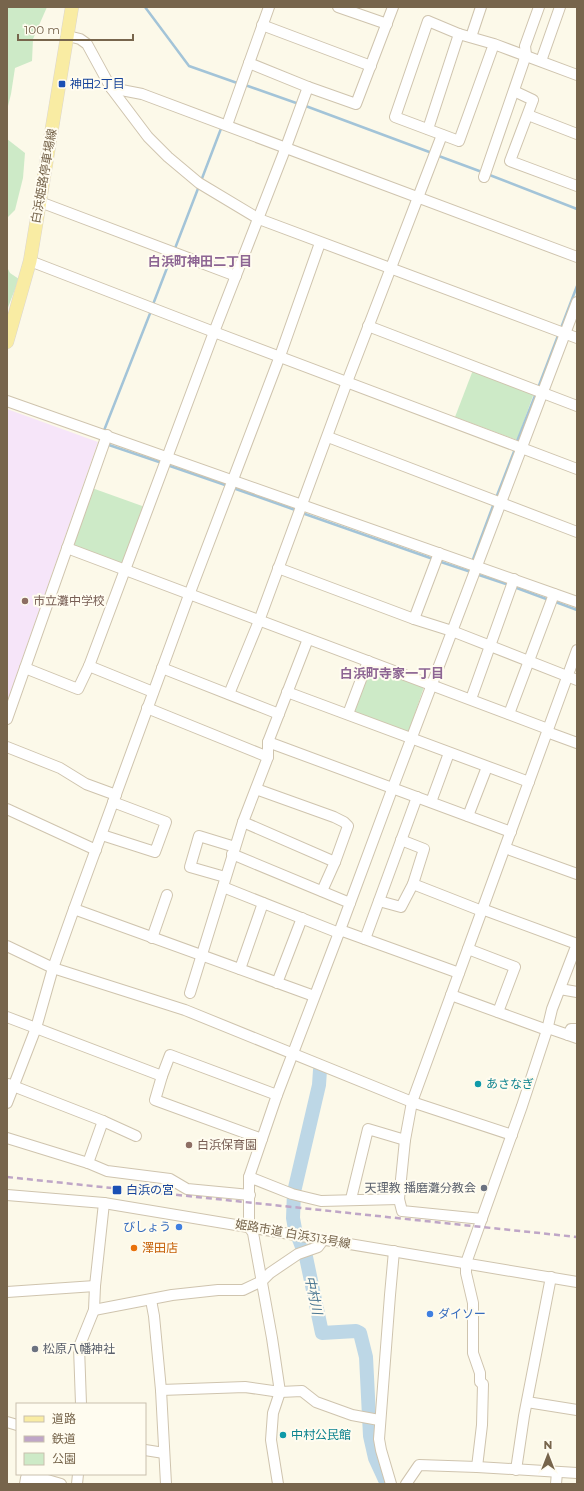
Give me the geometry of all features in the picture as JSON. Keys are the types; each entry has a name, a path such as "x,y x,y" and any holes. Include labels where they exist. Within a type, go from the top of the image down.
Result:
{"main road":[{"name":"白浜姫路停車場線","path":"7,342 30,261 72,7"}],"street":[{"path":"227,125 268,7"},
{"path":"338,7 387,24"},
{"path":"249,64 356,104 393,7"},
{"path":"471,37 481,7"},
{"path":"484,177 526,55 525,46 538,7"},
{"path":"541,61 560,7"},
{"path":"494,44 460,141 395,117 428,21 459,34 494,44 526,55 577,75"},
{"path":"262,25 370,66"},
{"path":"428,129 459,34"},
{"path":"68,36 80,39 87,44 111,88 148,137 168,157 199,183 259,219 577,338"},
{"path":"25,668 78,689 90,666 214,332 259,219 308,87"},
{"path":"111,88 142,94 577,257"},
{"path":"514,91 533,100 510,161 577,186"},
{"path":"528,115 577,134"},
{"path":"229,694 259,620 368,326 442,135"},
{"path":"40,202 236,276"},
{"path":"7,1103 10,1085 36,1028 53,968 147,708 280,356 320,243"},
{"path":"30,261 214,332 577,468"},
{"path":"278,1484 270,1440 272,1413 280,1392 253,1233 249,1227 249,1177 292,1053 340,932 411,738 473,578 496,501 521,448 577,302"},
{"path":"368,326 577,406"},
{"path":"7,401 577,602"},
{"path":"7,719 104,446 104,434"},
{"path":"328,436 577,532"},
{"path":"67,548 189,595 432,684 509,714 577,743"},
{"path":"414,619 439,553"},
{"path":"278,568 572,678"},
{"path":"471,699 514,580"},
{"path":"509,714 554,594"},
{"path":"190,993 243,822 268,757 268,742 308,639"},
{"path":"482,1219 402,1211 399,1199 405,1140 412,1102 548,730 572,678 577,650"},
{"path":"348,714 368,661"},
{"path":"90,666 153,692"},
{"path":"162,668 279,714"},
{"path":"287,692 529,782"},
{"path":"147,708 268,757"},
{"path":"268,742 393,787 511,832"},
{"path":"7,747 60,768 115,799 166,822 155,852 102,835"},
{"path":"431,802 449,753"},
{"path":"468,816 487,767"},
{"path":"256,789 344,822 348,826 335,862 322,891"},
{"path":"365,939 417,796"},
{"path":"7,809 96,850"},
{"path":"243,822 335,862"},
{"path":"350,903 234,850 199,836 190,867 224,882 263,903 340,932 365,939 459,973"},
{"path":"379,901 401,907 413,884 424,849 401,840"},
{"path":"505,848 577,874"},
{"path":"413,884 577,944 552,1010 548,1029 512,1135 466,1263 466,1273 473,1303 473,1354 480,1373 480,1382 483,1384 482,1425 476,1467"},
{"path":"152,938 167,895"},
{"path":"240,970 263,903"},
{"path":"74,909 314,996"},
{"path":"277,983 302,918"},
{"path":"7,946 53,968 185,1010 412,1102 512,1135"},
{"path":"468,949 515,967 498,1012"},
{"path":"560,989 577,992"},
{"path":"451,995 572,1036 571,1029 577,1029"},
{"path":"7,1017 162,1076"},
{"path":"262,1140 155,1100 162,1076 170,1055 277,1095"},
{"path":"10,1085 103,1121 136,1136"},
{"path":"88,1163 103,1121"},
{"path":"351,1199 368,1129 405,1140"},
{"path":"7,1138 88,1163 107,1171 170,1179 187,1188 250,1195"},
{"path":"249,1177 292,1194 321,1201 351,1199 399,1199"},
{"name":"姫路市道 白浜313号線","path":"7,1195 104,1203 577,1282"},
{"path":"81,1403 79,1347 94,1310 95,1286 104,1203"},
{"path":"94,1310 172,1295 218,1290 243,1290 262,1281 270,1273 298,1254 318,1247 324,1239"},
{"path":"391,1484 380,1450 379,1420 394,1251"},
{"path":"516,1470 524,1416 551,1277"},
{"path":"7,1292 95,1286"},
{"path":"151,1300 154,1316 161,1390 166,1484"},
{"path":"161,1390 245,1388 280,1392 302,1391 316,1402 352,1415 379,1420"},
{"path":"527,1402 577,1410"},
{"path":"146,1450 164,1453"},
{"path":"406,1484 419,1465 577,1473"},
{"path":"556,1484 557,1472"},
{"path":"25,1484 26,1478 44,1479 61,1484"}],"shaded area":[{"name":"市立灘中学校","path":"7,409 98,442 7,702"}],"green space":[{"path":"7,7 47,7 33,39 32,61 15,68 7,110"},
{"path":"7,139 25,153 23,178 15,210 7,218"},
{"path":"7,267 10,273 19,279 7,310"},
{"path":"473,370 534,393 517,440 455,417"},
{"path":"92,488 145,507 125,561 120,563 75,546 73,540"},
{"path":"369,665 424,687 409,731 406,732 353,711"}],"waterway":[{"path":"145,7 189,66 240,84"},
{"path":"245,85 299,104"},
{"path":"303,105 432,153"},
{"path":"201,181 222,126"},
{"path":"436,155 482,172"},
{"path":"487,174 577,209"},
{"path":"174,251 199,186"},
{"path":"152,307 172,255"},
{"path":"561,328 577,286"},
{"path":"103,433 151,311"},
{"path":"538,388 559,333"},
{"path":"516,444 536,393"},
{"path":"106,444 162,463"},
{"path":"496,498 515,449"},
{"path":"167,465 228,486"},
{"path":"233,488 298,511"},
{"path":"472,562 494,503"},
{"path":"302,513 433,559"},
{"path":"438,561 471,572"},
{"path":"476,574 509,585"},
{"path":"514,587 549,600"},
{"path":"553,601 577,610"},
{"name":"中村川","path":"320,1070 319,1085 294,1192 293,1218 295,1229 306,1257 322,1333 356,1331 360,1333 366,1357 370,1436 375,1458 387,1484"}],"railway":[{"path":"7,1177 577,1237"}],"place":[{"name":"神田2丁目","path":"62,84"},
{"name":"市立灘中学校","path":"25,601"},
{"name":"あさなぎ","path":"478,1084"},
{"name":"白浜保育園","path":"189,1145"},
{"name":"天理教 播磨灘分教会","path":"484,1188"},
{"name":"白浜の宮","path":"117,1190"},
{"name":"びしょう","path":"179,1227"},
{"name":"澤田店","path":"134,1248"},
{"name":"ダイソー","path":"430,1314"},
{"name":"松原八幡神社","path":"35,1349"},
{"name":"中村公民館","path":"283,1435"}],"district":[{"name":"白浜町神田二丁目","path":"200,261"},
{"name":"白浜町寺家一丁目","path":"392,673"}]}
